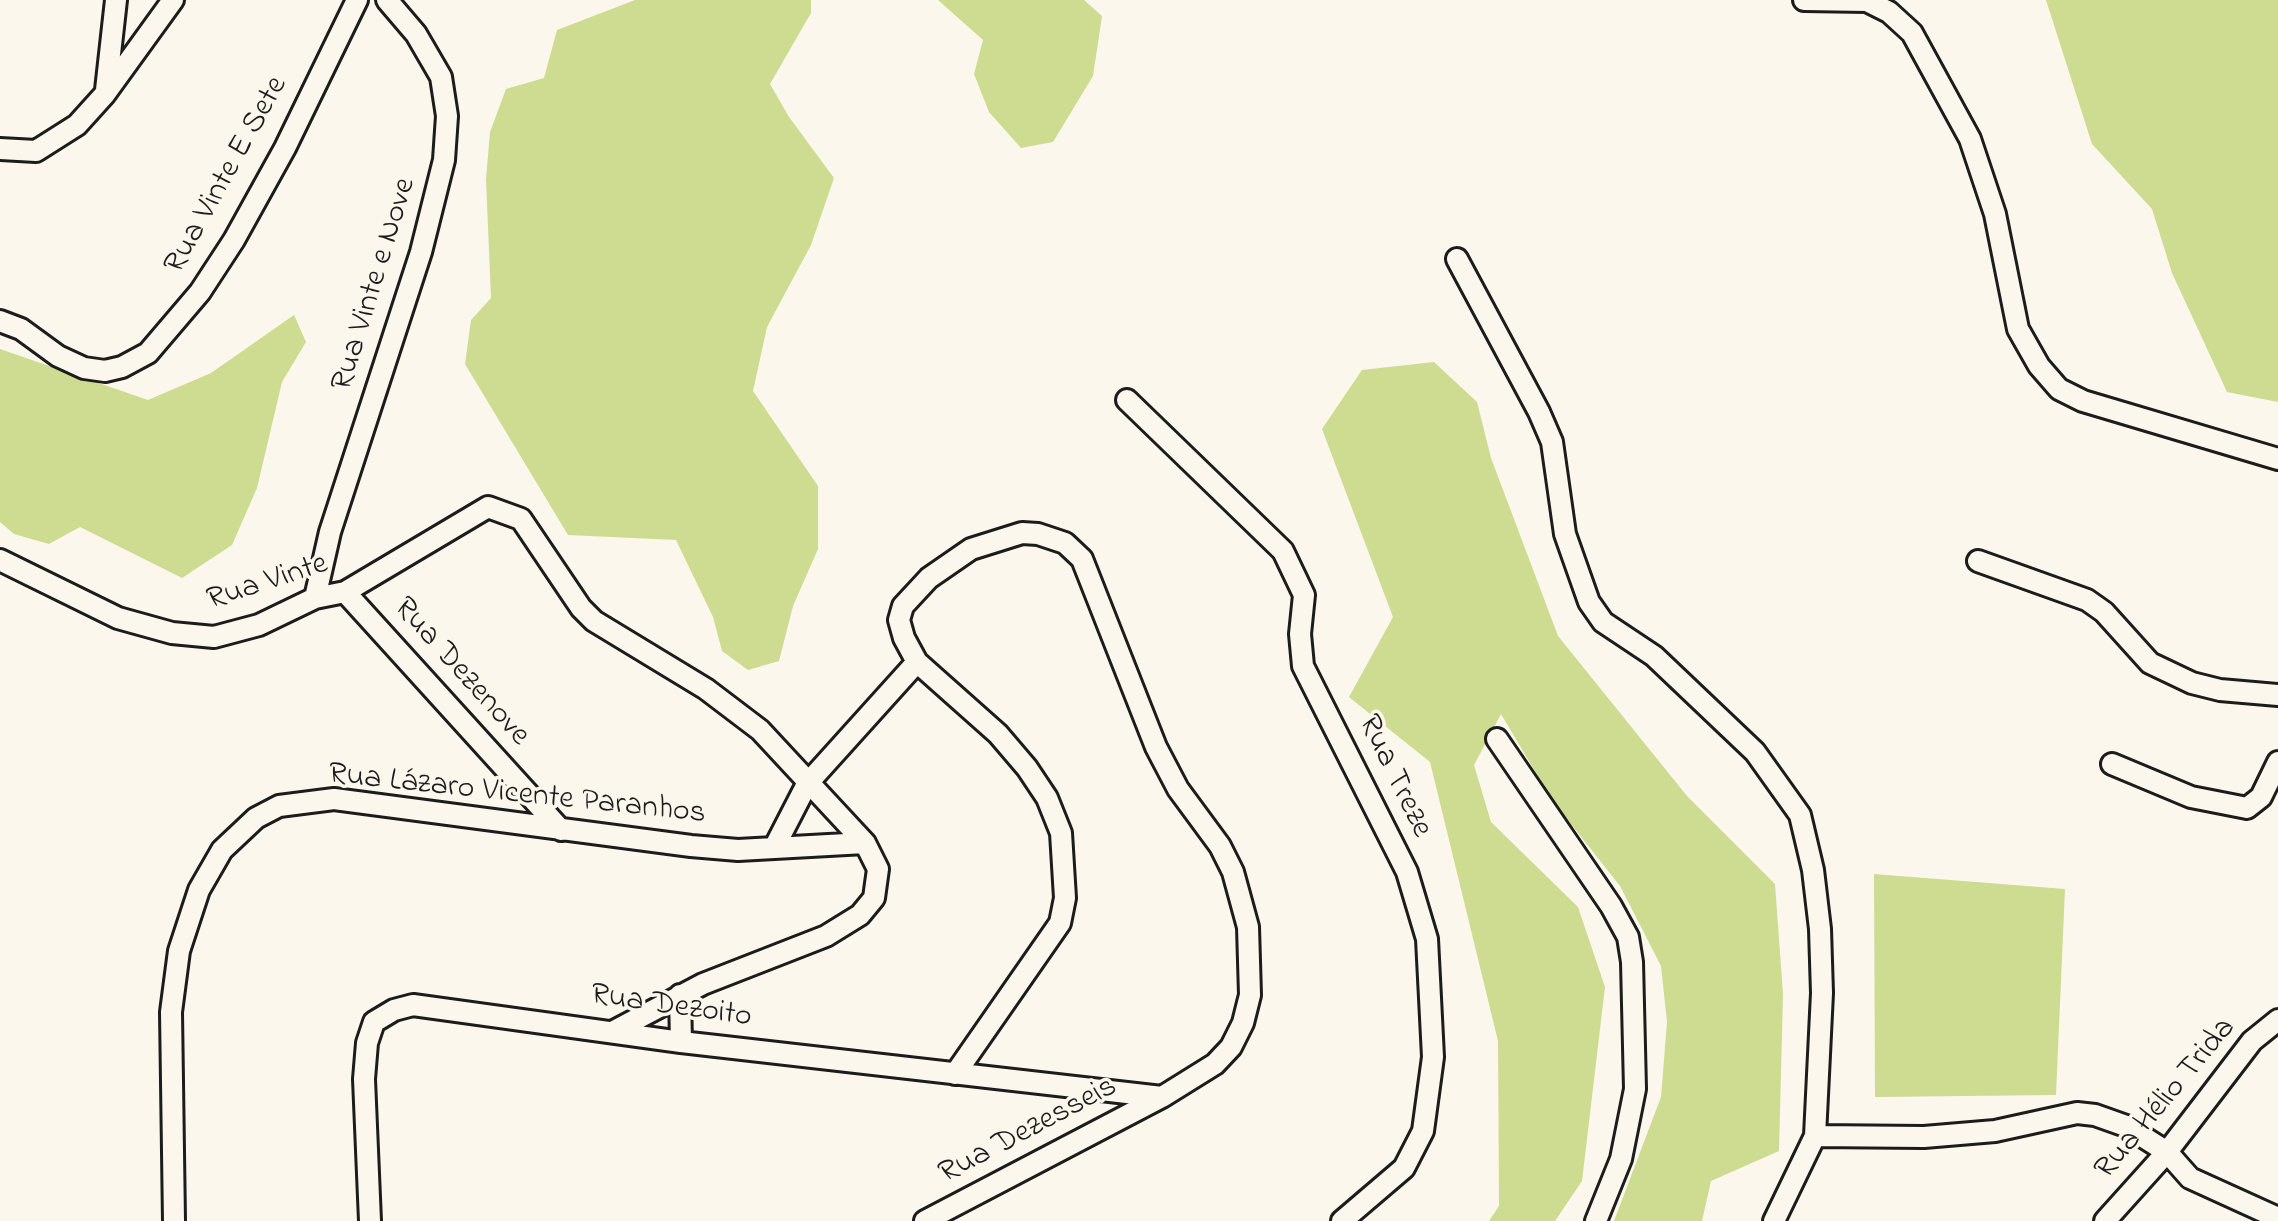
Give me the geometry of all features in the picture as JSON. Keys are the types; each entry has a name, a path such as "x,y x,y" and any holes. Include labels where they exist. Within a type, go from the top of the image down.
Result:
{"street":[{"path":"105,94 116,0"},
{"path":"0,149 20,152 48,145 77,125 105,94 173,0"},
{"name":"Rua Vinte E Sete","path":"0,321 21,329 58,356 84,368 105,371 122,367 148,353 200,292 234,240 285,148 357,0"},
{"name":"Rua Vinte e Nove","path":"315,598 330,532 421,252 444,160 447,116 441,77 416,34 387,0"},
{"path":"1804,0 1867,1 1889,12 1912,33 1970,139 1995,214 2018,329 2039,366 2059,389 2083,401 2278,459"},
{"path":"1457,259 1552,442 1565,534 1589,602 1603,622 1654,656 1755,752 1800,815 1813,870 1820,929 1822,993 1815,1136 1774,1221"},
{"name":"Rua Treze","path":"1127,400 1283,551 1304,595 1300,634 1303,666 1407,872 1427,939 1433,1057 1423,1131 1404,1168 1342,1221"},
{"name":"Rua Vinte","path":"0,560 118,618 172,633 214,637 259,625 315,598 345,592 488,507 508,511 521,519 581,608 594,621 729,704 760,730 865,843"},
{"name":"Rua Dezesseis","path":"917,662 899,620 903,606 929,578 971,549 1022,533 1038,534 1065,543 1082,559 1156,747 1178,789 1220,846 1233,872 1248,927 1250,995 1243,1023 1231,1047 1215,1064 1162,1097 925,1221"},
{"path":"1978,561 2087,600 2104,612 2150,663 2192,683 2220,690 2278,695"},
{"name":"Rua Dezenove","path":"345,592 561,830"},
{"path":"774,848 807,784 917,662 998,734 1047,798 1061,833 1065,898 1052,937 955,1074"},
{"path":"1497,739 1611,906 1628,937 1632,962 1635,1089 1621,1159 1596,1221"},
{"path":"2112,764 2191,797 2247,808 2261,797 2278,762"},
{"name":"Rua Lázaro Vicente Paranhos","path":"174,1221 171,1012 179,951 199,890 222,850 256,818 279,806 334,799 723,849 865,843"},
{"path":"614,1031 680,995 826,936 860,915 874,898 878,882 878,869 865,843"},
{"path":"680,995 681,1042"},
{"name":"Rua Dezoito","path":"370,1221 364,1079 367,1043 374,1022 394,1010 427,1004 681,1042 1162,1097"},
{"name":"Rua Hélio Trida","path":"2105,1221 2167,1152 2252,1041 2278,1020"},
{"path":"1815,1136 1924,1137 1995,1131 2077,1113 2116,1122 2167,1152 2190,1178 2278,1218"}],"green space":[{"path":"635,0 811,0 811,13 770,84 789,117 834,178 811,245 767,327 753,391 818,486 818,549 793,606 779,661 748,670 722,651 713,617 676,540 568,535 465,364 471,320 491,298 486,179 490,132 506,89 544,78 557,30"},
{"path":"938,0 1084,0 1102,16 1093,76 1053,142 1021,148 989,112 974,74 983,40"},
{"path":"2046,0 2278,0 2278,402 2227,392 2172,273 2152,209 2092,144"},
{"path":"294,315 306,342 282,382 257,488 232,545 182,578 80,527 49,544 14,534 0,522 0,349 148,400 211,373"},
{"path":"1434,362 1477,402 1491,458 1558,636 1687,796 1775,884 1783,994 1779,1151 1711,1181 1702,1221 1614,1221 1661,1097 1667,1022 1661,966 1620,886 1552,800 1501,714 1474,765 1491,822 1578,907 1605,987 1582,1181 1555,1221 1489,1221 1499,1206 1498,1041 1430,762 1349,697 1393,617 1322,429 1362,370"},
{"path":"1874,874 2065,889 2056,1095 1875,1097"}]}
